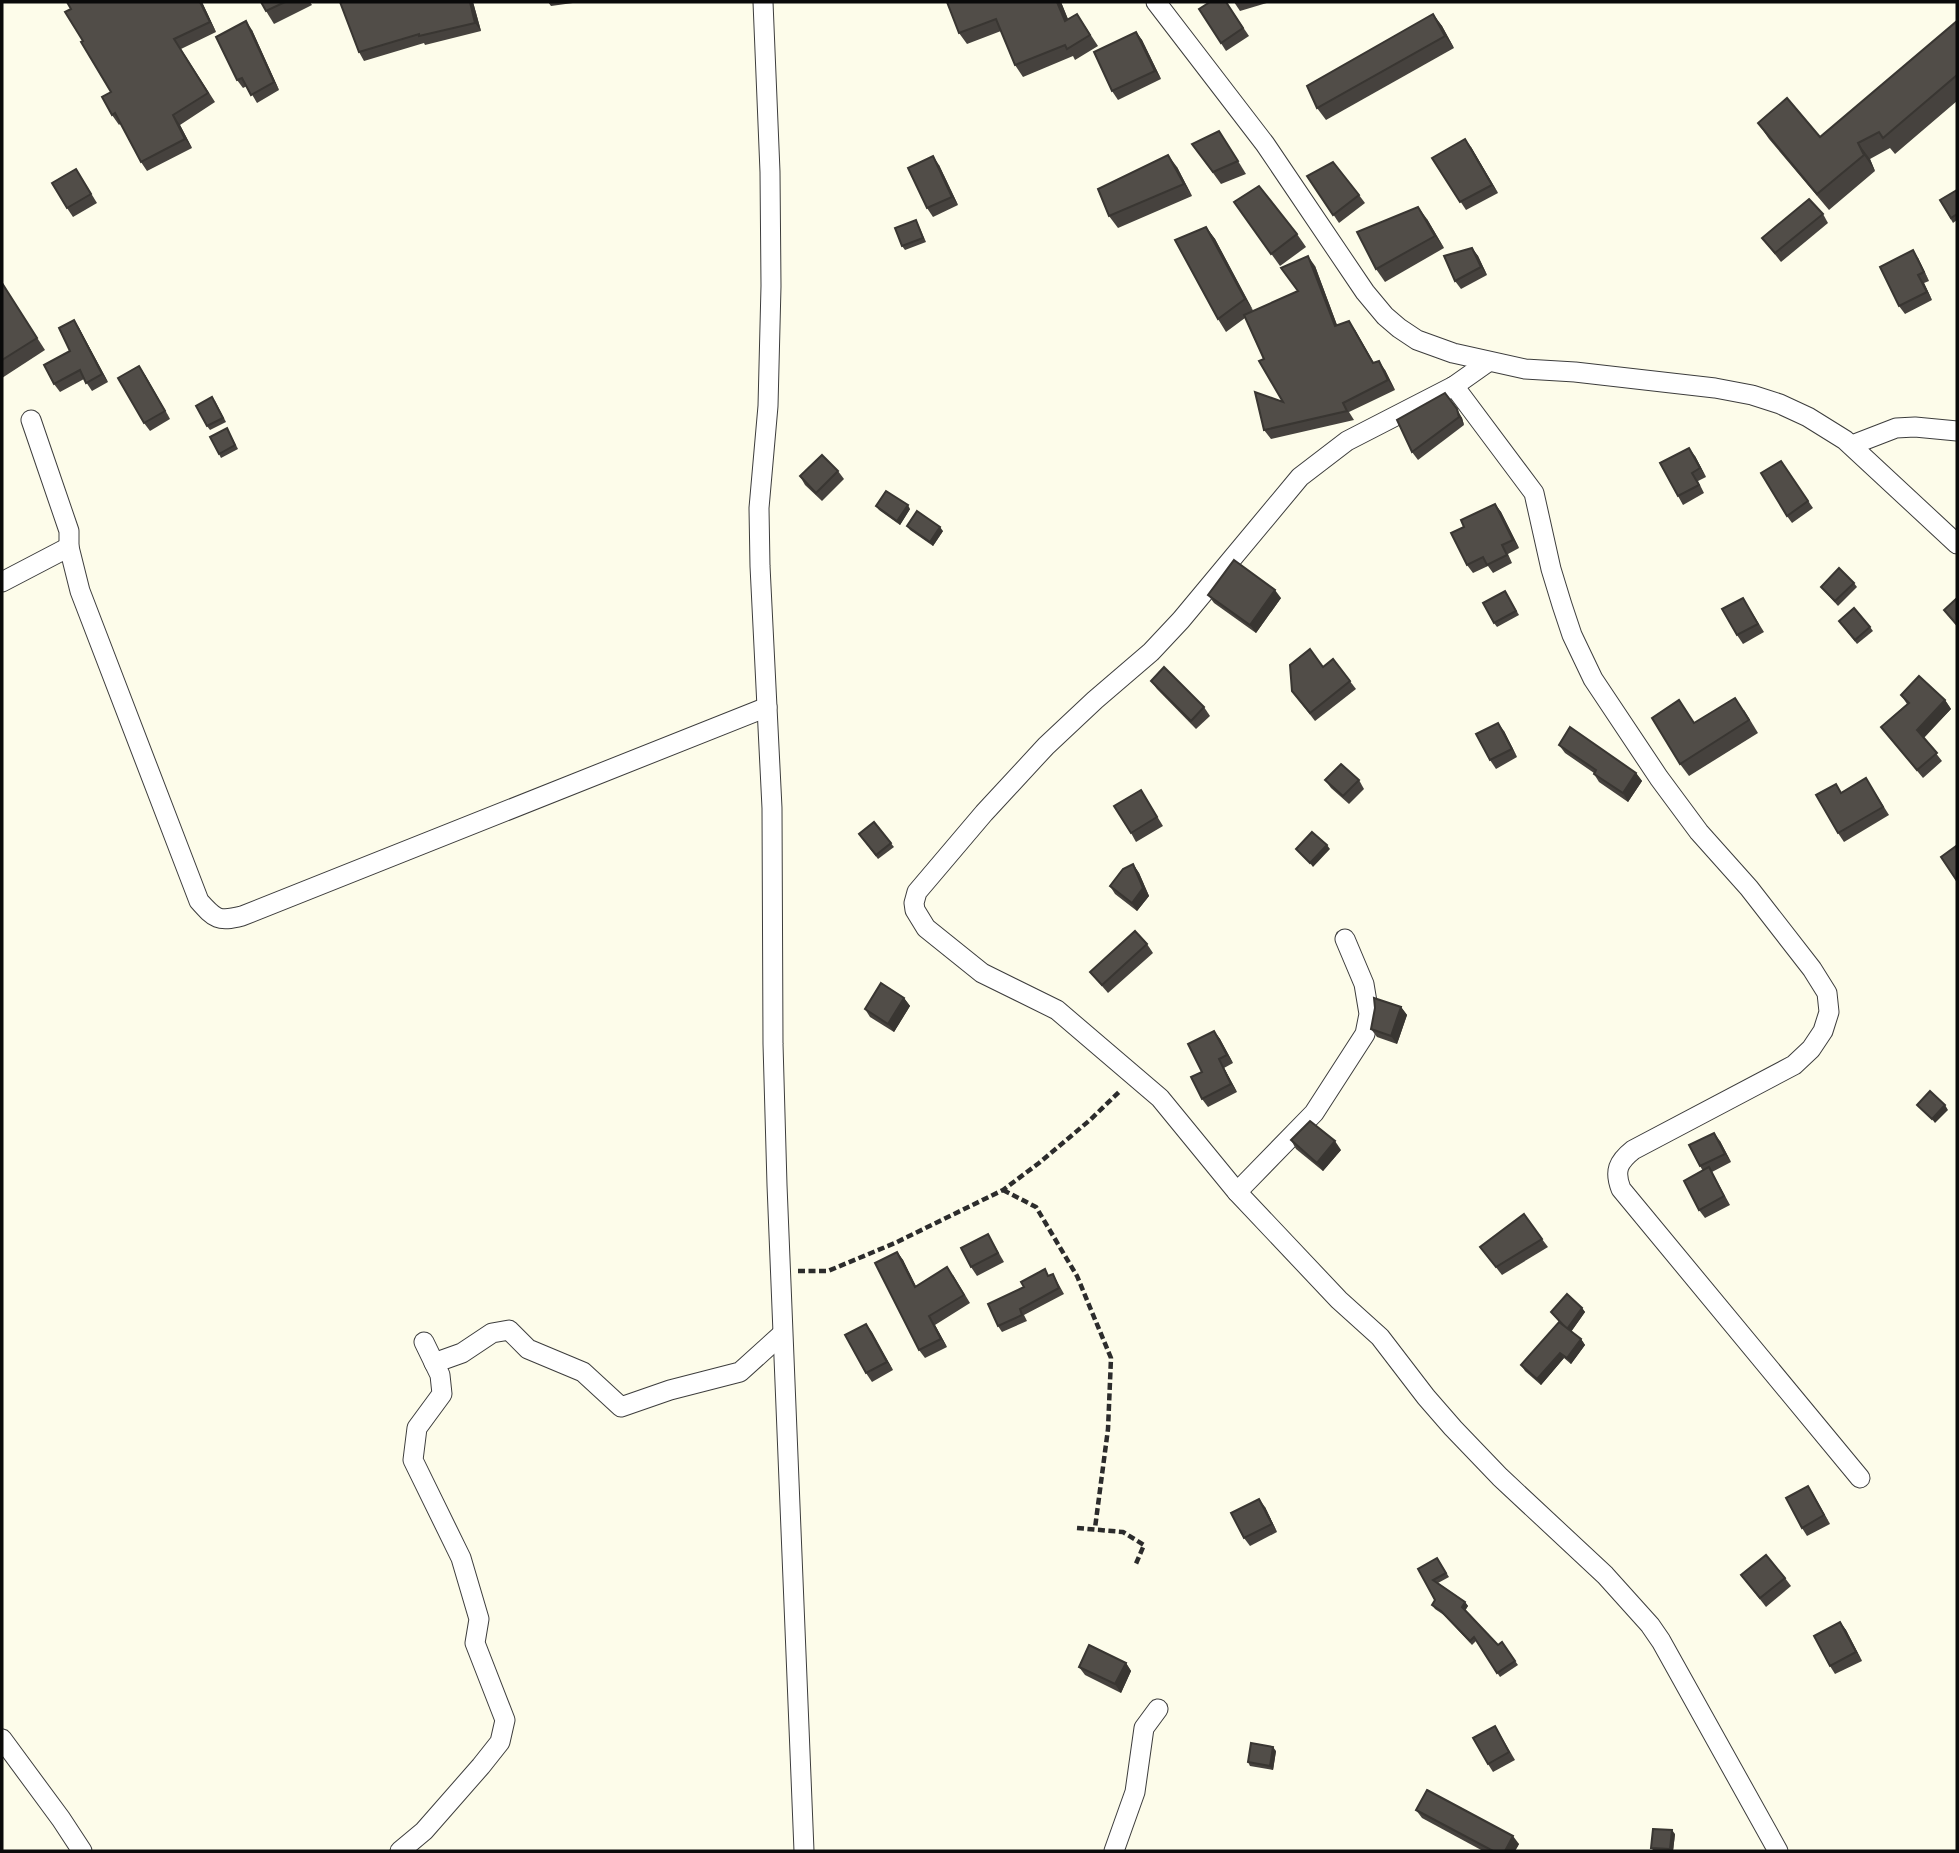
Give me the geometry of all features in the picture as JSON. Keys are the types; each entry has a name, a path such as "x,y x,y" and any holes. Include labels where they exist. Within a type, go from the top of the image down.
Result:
{"street":[{"path":"763,2 770,173 771,286 768,405 759,508 761,607 772,808 772,1044 782,1334 804,1851"},
{"path":"1156,2 1265,144 1365,292 1385,316 1417,340 1453,353 1525,369 1715,388 1752,395 1808,417 1852,445 1957,544"},
{"path":"1488,362 1454,386 1347,440 1300,477 1151,652 1095,699 1046,746 984,813 917,892 915,910 926,928 982,973 1056,1010 1160,1098 1237,1192 1339,1300 1380,1337 1453,1428 1500,1477 1605,1576 1650,1625 1778,1851"},
{"path":"1454,386 1534,493 1562,605 1572,635 1593,679 1659,778 1699,832 1749,888 1812,969 1827,993 1829,1012 1823,1031 1811,1049 1794,1065 1633,1150 1621,1160 1616,1171 1621,1189 1860,1478"},
{"path":"31,420 69,531 69,547 80,591 199,901 217,919 227,920 242,916 767,707"},
{"path":"1852,445 1896,428 1957,431"},
{"path":"2,582 69,547"},
{"path":"1237,1192 1314,1113 1365,1034 1368,1014 1364,984 1345,939"},
{"path":"434,1363 462,1353 492,1333 509,1330 528,1349 583,1372 621,1407 670,1390 740,1372 782,1334"},
{"path":"400,1851 424,1831 494,1750 500,1742 505,1720 475,1643 479,1619 461,1558 413,1460 417,1428 442,1394 440,1375 424,1342"},
{"path":"1114,1851 1135,1791 1144,1728 1158,1709"},
{"path":"2,1739 82,1851"}],"path":[{"path":"780,1271 828,1270 895,1243 1003,1190 1090,1121 1135,1075"},
{"path":"1003,1190 1036,1207 1077,1276 1111,1358 1108,1429 1095,1528"},
{"path":"1077,1528 1124,1532 1144,1545 1135,1566"}],"building":[{"path":"67,2 200,2 210,22 174,39 208,93 173,115 185,139 141,162 115,113 112,115 102,97 111,92 65,12 71,9"},
{"path":"261,2 285,2 266,11"},
{"path":"340,2 470,2 475,23 419,34 359,52"},
{"path":"947,2 1057,2 1065,21 1077,14 1090,35 1067,49 1065,45 1015,65 996,19 959,33"},
{"path":"1210,2 1226,2 1243,28 1221,43 1199,9"},
{"path":"1433,14 1445,36 1317,108 1307,86"},
{"path":"246,21 274,82 251,95 242,78 237,80 216,37"},
{"path":"1957,21 1957,75 1883,138 1879,132 1858,143 1864,155 1817,194 1758,123 1787,98 1820,137"},
{"path":"1136,32 1155,71 1112,91 1094,52"},
{"path":"1219,131 1238,161 1213,172 1192,144"},
{"path":"1465,139 1492,185 1460,202 1432,158"},
{"path":"1168,155 1184,184 1109,216 1098,189"},
{"path":"933,156 952,197 927,208 908,168"},
{"path":"1333,162 1359,195 1333,215 1307,176"},
{"path":"76,169 91,194 67,208 52,183"},
{"path":"1259,186 1297,234 1271,254 1234,202"},
{"path":"1957,190 1957,214 1951,218 1940,200"},
{"path":"1809,199 1823,214 1775,253 1762,238"},
{"path":"1418,207 1435,236 1376,269 1357,232"},
{"path":"916,220 923,238 902,246 895,228"},
{"path":"1206,227 1245,299 1218,319 1175,240"},
{"path":"1472,248 1481,267 1455,281 1444,256"},
{"path":"1913,250 1924,272 1918,275 1927,292 1899,306 1880,267"},
{"path":"1308,256 1335,326 1349,321 1373,363 1379,361 1388,380 1343,403 1347,411 1264,430 1255,392 1283,402 1259,361 1264,359 1244,315 1298,291 1281,268"},
{"path":"2,283 37,338 2,360"},
{"path":"74,320 102,374 86,383 80,370 54,384 44,365 70,351 59,328"},
{"path":"139,366 165,411 144,423 118,378"},
{"path":"1445,393 1457,409 1459,417 1412,452 1397,420"},
{"path":"212,397 223,418 207,426 196,406"},
{"path":"227,428 235,445 219,454 210,437"},
{"path":"1689,448 1700,468 1692,473 1699,485 1678,496 1660,463"},
{"path":"822,455 838,471 816,493 800,476"},
{"path":"1781,461 1808,501 1787,516 1761,473"},
{"path":"886,491 908,505 897,521 876,506"},
{"path":"1495,504 1513,540 1502,545 1507,555 1487,565 1483,557 1467,565 1451,533 1464,527 1461,520"},
{"path":"917,511 940,527 930,542 907,526"},
{"path":"1234,560 1275,590 1250,625 1208,595"},
{"path":"1839,568 1854,583 1835,601 1821,587"},
{"path":"1505,591 1516,611 1494,623 1483,603"},
{"path":"1743,598 1758,624 1737,635 1722,609"},
{"path":"1957,598 1957,625 1944,610"},
{"path":"1854,608 1870,627 1855,640 1839,621"},
{"path":"1310,649 1323,667 1333,659 1350,681 1310,713 1292,691 1290,665"},
{"path":"1164,667 1204,707 1191,721 1151,681"},
{"path":"1919,676 1945,700 1917,730 1937,753 1917,770 1881,727 1909,703 1901,695"},
{"path":"1735,698 1749,720 1680,764 1652,718 1679,700 1694,723"},
{"path":"1498,723 1512,749 1490,760 1476,734"},
{"path":"1570,727 1636,773 1623,793 1594,774 1596,770 1559,745"},
{"path":"1341,764 1359,780 1343,796 1325,780"},
{"path":"1866,778 1883,807 1838,833 1816,795 1836,784 1841,793"},
{"path":"1141,790 1157,817 1131,833 1114,806"},
{"path":"874,822 891,843 876,855 859,834"},
{"path":"1312,832 1327,845 1310,863 1296,849"},
{"path":"1956,846 1957,849 1957,881 1941,857"},
{"path":"1133,864 1143,888 1132,903 1110,886 1123,869"},
{"path":"1135,931 1147,944 1102,985 1090,972"},
{"path":"881,983 904,998 888,1024 865,1009"},
{"path":"1374,998 1401,1007 1391,1036 1371,1029"},
{"path":"1214,1031 1227,1055 1219,1059 1231,1084 1202,1099 1191,1077 1202,1072 1188,1044"},
{"path":"1930,1091 1945,1105 1932,1119 1917,1105"},
{"path":"1310,1121 1335,1141 1317,1163 1291,1140"},
{"path":"1714,1133 1725,1154 1700,1166 1689,1145"},
{"path":"1709,1167 1724,1196 1699,1210 1684,1181"},
{"path":"1524,1214 1542,1239 1496,1267 1480,1247"},
{"path":"988,1234 998,1253 971,1267 961,1248"},
{"path":"897,1252 915,1287 947,1267 964,1295 929,1316 941,1339 919,1350 875,1263"},
{"path":"1045,1269 1048,1276 1053,1274 1059,1288 1020,1309 1022,1315 998,1326 988,1304 1024,1287 1021,1282"},
{"path":"1567,1294 1582,1308 1567,1329 1551,1312"},
{"path":"1559,1322 1581,1339 1567,1358 1560,1353 1537,1379 1521,1365"},
{"path":"866,1324 887,1362 866,1373 845,1335"},
{"path":"1808,1486 1824,1515 1802,1528 1786,1498"},
{"path":"1259,1499 1272,1524 1244,1538 1231,1513"},
{"path":"1766,1555 1785,1578 1760,1598 1741,1575"},
{"path":"1437,1558 1446,1573 1433,1580 1465,1602 1462,1607 1498,1645 1502,1642 1515,1661 1497,1673 1474,1637 1470,1641 1432,1605 1435,1600 1418,1569"},
{"path":"1840,1622 1856,1652 1830,1666 1814,1636"},
{"path":"1089,1645 1126,1663 1115,1684 1079,1667"},
{"path":"1495,1726 1509,1752 1488,1764 1473,1738"},
{"path":"1251,1743 1273,1747 1270,1766 1248,1762"},
{"path":"1427,1790 1513,1836 1505,1851 1493,1851 1416,1810"},
{"path":"1653,1829 1672,1830 1670,1849 1651,1848"}]}
